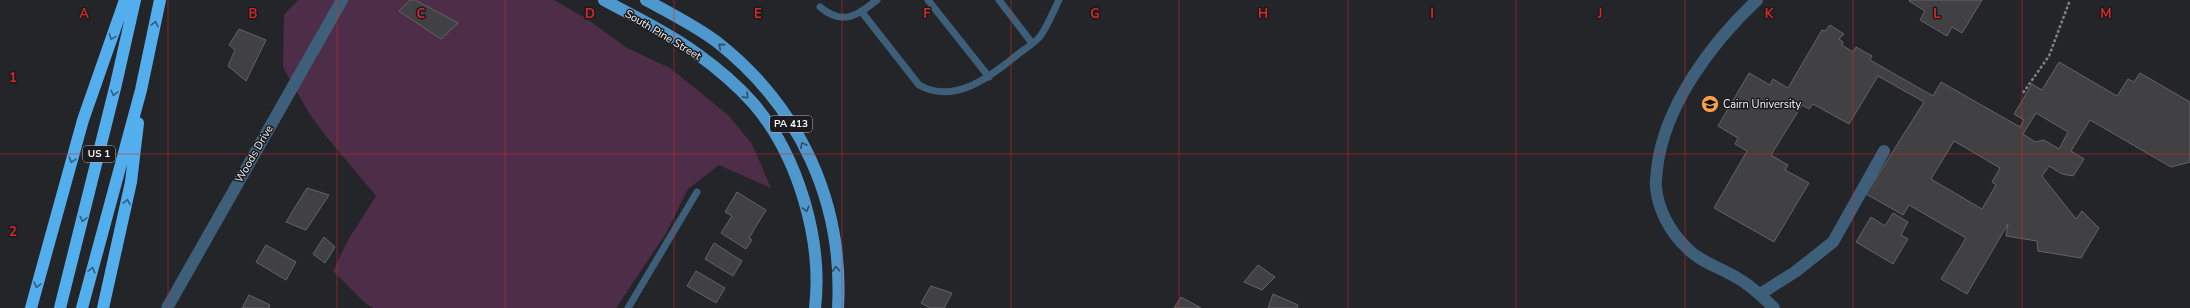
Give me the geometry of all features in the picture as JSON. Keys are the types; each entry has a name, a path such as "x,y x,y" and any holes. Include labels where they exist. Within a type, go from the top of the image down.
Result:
{"highway":[{"path":"31,308 84,120 126,0"},
{"name":"US 1","path":"60,308 116,84 135,0"},
{"name":"US 1","path":"82,308 141,90 160,0"},
{"path":"103,308 131,182 141,90"}],"main road":[{"name":"South Pine Street","path":"604,0 695,52 727,78 753,104 770,126 794,170 807,210 813,244 817,289 815,308"},
{"name":"South Pine Street","path":"646,0 716,41 746,67 788,118 818,174 831,213 835,242 838,308"}],"street":[{"name":"Woods Drive","path":"167,308 342,0"},
{"path":"1757,0 1735,21 1701,64 1671,117 1659,149 1655,186 1661,210 1671,231 1687,249 1735,276 1760,294 1774,308"},
{"path":"1760,294 1795,272 1833,242 1884,151"}],"lane":[{"path":"820,7 832,17 848,17 861,11 877,0"},
{"path":"928,0 989,78"},
{"path":"999,0 1032,43"},
{"path":"861,11 918,85 930,91 960,90 989,78 1040,37 1059,0"},
{"path":"628,308 698,192"}],"path":[{"path":"2023,93 2049,56 2070,0"}],"shaded area":[{"path":"298,0 554,0 587,19 627,48 670,68 729,116 752,144 771,188 719,165 688,189 665,235 616,308 373,308 365,303 333,271 348,240 376,196 325,135 309,113 283,67 284,15"}],"building":[{"path":"410,0 415,0 458,23 441,39 399,11"},
{"path":"1982,0 1962,33 1952,27 1947,36 1920,20 1925,11 1909,1"},
{"path":"1830,25 1844,34 1839,39 1843,42 1842,45 1853,52 1856,47 1872,56 1870,60 1933,96 1941,82 2020,127 2024,120 2014,114 2032,84 2042,90 2059,62 2117,96 2128,79 2134,82 2140,73 2190,102 2190,162 2171,167 2090,120 2071,151 2084,159 2073,176 2062,174 2049,166 2042,176 2076,219 2082,211 2099,228 2081,258 2038,251 2037,241 2006,236 2008,224 1967,294 1941,279 1966,238 1909,205 1903,215 1866,194 1924,102 1878,76 1849,124 1813,104 1809,109 1802,105 1771,155 1788,165 1785,170 1809,183 1774,242 1714,208 1747,151 1735,144 1738,138 1718,126 1749,73 1770,85 1773,79 1788,88 1822,30 1825,31","holes":["2036,113 2068,132 2059,149 2044,140 2035,142 2023,134","1954,141 2000,168 1992,182 1996,185 1982,209 1931,179"]},
{"path":"239,29 266,40 246,81 228,66 235,50 229,45"},
{"path":"307,188 329,195 306,230 286,222"},
{"path":"737,192 766,210 749,238 752,240 746,249 721,233 732,216 725,212"},
{"path":"1893,213 1908,222 1901,235 1908,239 1893,264 1856,242 1871,217 1885,226"},
{"path":"324,237 335,247 325,263 313,254"},
{"path":"714,243 742,261 733,276 705,259"},
{"path":"266,245 296,262 286,280 256,262"},
{"path":"1258,265 1275,277 1262,290 1244,282"},
{"path":"696,271 725,288 716,303 687,286"},
{"path":"931,286 952,293 944,308 930,308 921,303"},
{"path":"1273,294 1298,305 1297,308 1268,308"},
{"path":"249,295 270,305 269,308 242,308"},
{"path":"1181,297 1201,308 1174,308"}],"place":[{"name":"Cairn University","path":"1710,104"}]}
